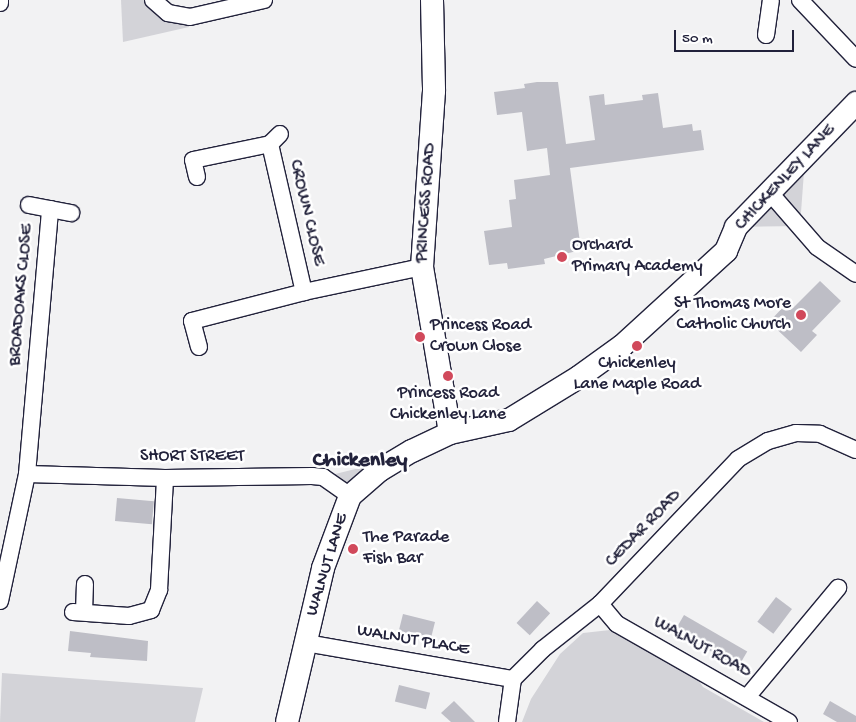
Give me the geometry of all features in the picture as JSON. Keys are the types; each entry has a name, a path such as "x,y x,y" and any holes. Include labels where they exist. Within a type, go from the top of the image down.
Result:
{"street":[{"path":"153,0 168,13 190,17 264,0"},
{"name":"PRINCESS ROAD","path":"432,0 434,91 422,267 450,433"},
{"path":"766,35 771,0"},
{"path":"800,0 856,59"},
{"name":"CHICKENLEY LANE","path":"450,433 509,420 579,377 622,346 726,251 736,227 771,194 856,103"},
{"name":"CROWN CLOSE","path":"198,177 193,160 275,139 304,292"},
{"path":"771,194 817,247 856,274"},
{"name":"BROADOAKS CLOSE","path":"29,205 71,213"},
{"name":"BROADOAKS CLOSE","path":"0,601 27,474 50,209"},
{"name":"CROWN CLOSE","path":"198,347 192,321 304,292 422,267"},
{"name":"WALNUT LANE","path":"287,722 323,568 350,496 400,458 450,433"},
{"name":"CEDAR ROAD","path":"513,679 543,649 600,604 746,455 768,441 796,433 820,434 856,450"},
{"name":"SHORT STREET","path":"27,474 165,478 312,476 324,477 350,496"},
{"path":"85,584 78,612 129,616 151,610 159,590 165,478"},
{"path":"748,696 838,588"},
{"name":"WALNUT ROAD","path":"600,604 617,624 748,696 789,722"},
{"name":"WALNUT PLACE","path":"306,643 513,679"},
{"path":"507,722 513,679"}],"shaded area":[{"path":"121,0 153,0 190,17 189,27 123,42"},
{"path":"805,158 800,226 736,227"},
{"path":"400,458 350,496 323,477"},
{"path":"610,630 697,678 703,687 764,722 522,722 531,699 560,654 583,633"},
{"path":"2,673 203,688 195,722 0,722"}],"building":[{"path":"558,82 566,144 595,140 589,96 604,94 605,105 643,100 642,95 658,93 663,128 692,124 693,131 701,130 704,150 570,168 581,250 544,259 545,264 508,269 507,263 489,265 484,231 512,227 509,200 516,199 514,180 550,175 547,148 527,151 522,112 497,115 494,92 525,88 524,84"},
{"name":"St Thomas More Catholic Church","path":"820,281 841,301 812,331 817,335 801,352 769,322 787,303 793,308"},
{"path":"117,498 154,501 152,524 115,521"},
{"path":"776,597 792,609 773,634 757,622"},
{"path":"537,601 550,613 530,635 517,623"},
{"path":"403,614 435,622 430,640 398,632"},
{"path":"684,615 747,652 738,667 675,631"},
{"path":"70,631 148,641 147,661 90,657 91,653 68,651"},
{"path":"399,685 430,693 426,709 395,701"},
{"path":"454,701 475,722 451,722 441,713"},
{"path":"830,701 856,716 856,722 837,722 823,714"}],"place":[{"name":"Orchard Primary Academy","path":"562,257"},
{"name":"St Thomas More Catholic Church","path":"801,315"},
{"name":"Princess Road Crown Close","path":"420,337"},
{"name":"Chickenley Lane Maple Road","path":"637,346"},
{"name":"Princess Road Chickenley Lane","path":"448,376"},
{"name":"The Parade Fish Bar","path":"353,549"}],"district":[{"name":"Chickenley","path":"360,462"}]}
